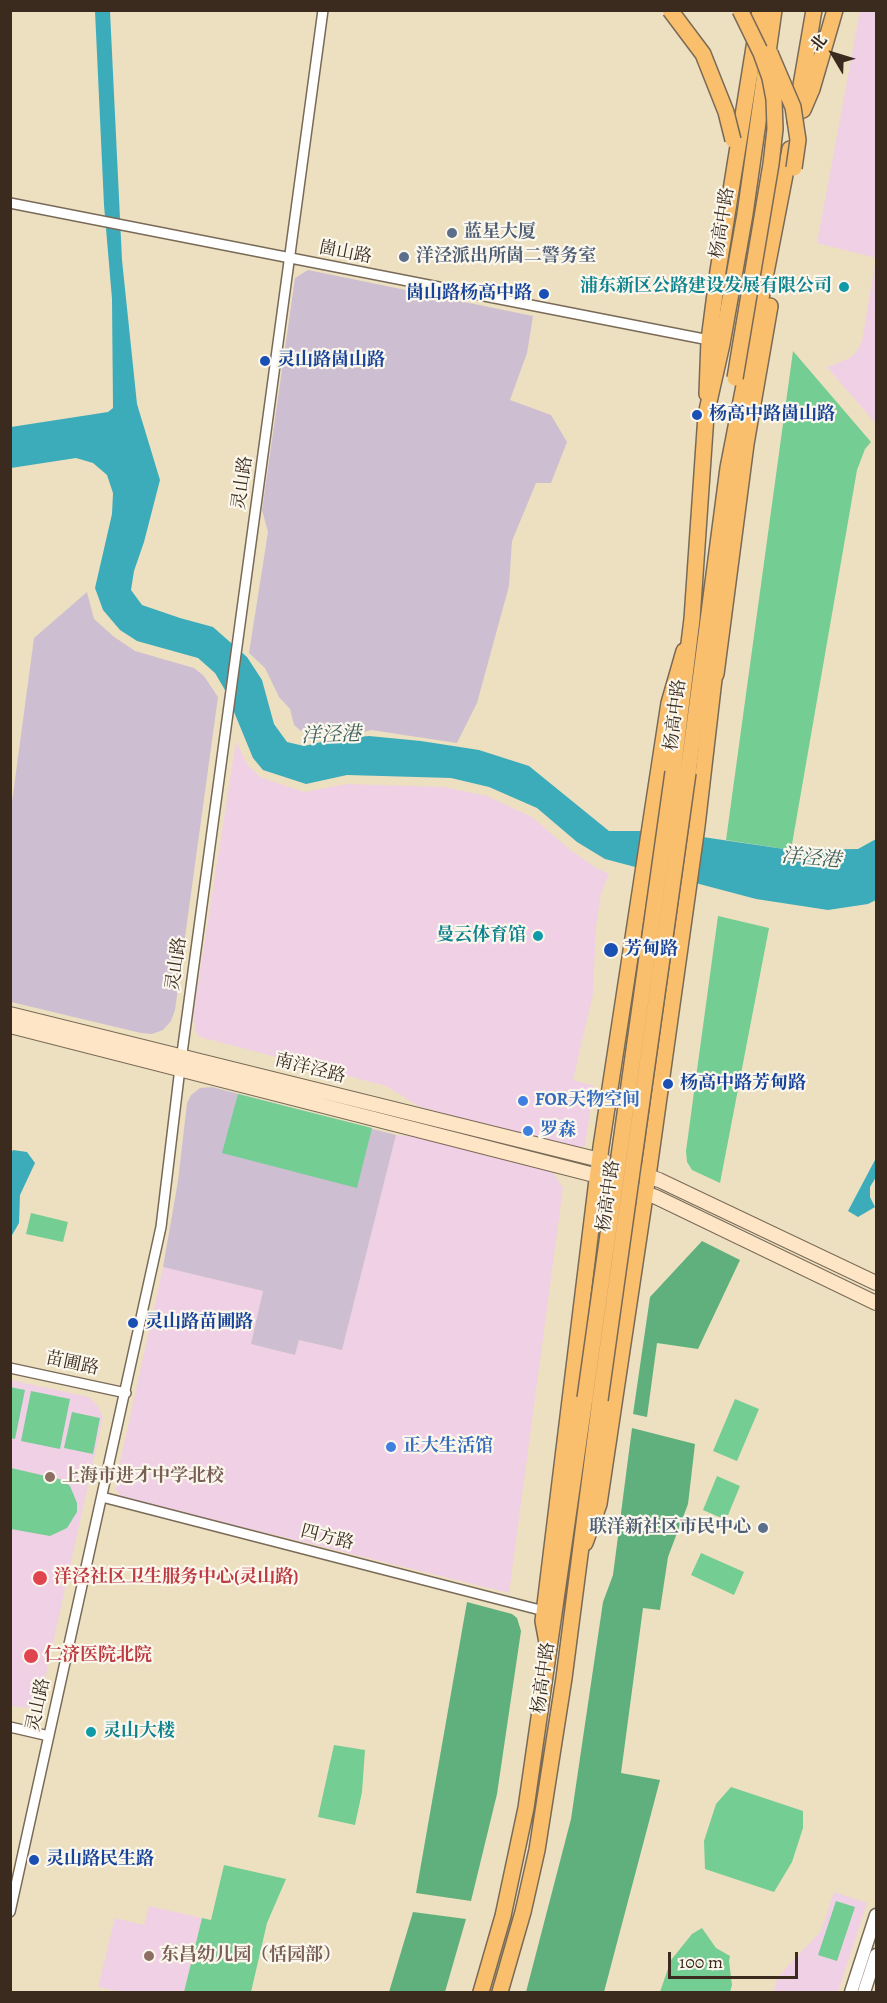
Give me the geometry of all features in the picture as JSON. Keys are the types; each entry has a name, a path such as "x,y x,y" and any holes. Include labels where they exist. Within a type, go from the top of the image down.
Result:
{"main road":[{"path":"670,10 704,54 726,112 732,140 732,187"},
{"path":"706,415 709,340 718,271 760,10"},
{"name":"杨高中路","path":"681,772 706,415 722,344 743,225 774,10"},
{"name":"杨高中路","path":"481,1992 503,1916 526,1808 549,1654 592,1399 681,772 728,468 793,132 814,10"},
{"path":"793,132 812,89 835,10"},
{"path":"728,468 735,378 775,129 774,99 770,78 761,53 741,13"},
{"path":"716,674 747,444 798,140 793,107 779,72 763,39 741,13"},
{"name":"杨高中路","path":"579,1559 599,1504 645,1198 716,674 719,592 741,403"},
{"name":"杨高中路","path":"549,1654 543,1621 544,1611 600,1160 669,703 692,619"},
{"name":"南洋泾路","path":"10,1014 598,1176"},
{"name":"南洋泾路","path":"10,1026 180,1062 600,1160"},
{"path":"600,1160 648,1176 876,1283"},
{"path":"598,1176 876,1303"},
{"name":"杨高中路","path":"500,1992 523,1912 537,1850 564,1677 579,1559 592,1399"}],"street":[{"name":"灵山路","path":"10,1912 161,1227 180,1062 291,259 323,10"},
{"name":"崮山路","path":"10,203 709,340"},
{"name":"苗圃路","path":"10,1368 126,1393"},
{"name":"四方路","path":"102,1497 544,1611"},
{"path":"10,1727 49,1736"},
{"path":"851,1992 876,1915"},
{"path":"864,1992 876,1955"}],"shaded area":[{"path":"860,11 876,11 876,258 817,243"},
{"path":"876,258 876,424 827,367 850,358 862,341"},
{"path":"308,270 533,316 527,353 510,400 551,415 567,442 551,483 536,483 512,541 509,586 477,703 457,743 371,730 361,733 301,731 294,725 290,709 279,697 265,668 249,653 268,532 262,510 295,278"},
{"path":"87,592 94,619 113,636 135,651 194,668 204,676 218,697 175,1010 171,1021 163,1030 152,1034 11,1002 10,817 34,638"},
{"path":"236,741 247,764 260,777 304,792 346,784 444,787 487,796 532,817 569,849 609,874 601,893 596,927 593,994 573,1080 594,1086 585,1146 577,1149 420,1107 386,1086 200,1037 196,1032 193,1017"},
{"path":"212,1087 396,1135 342,1350 299,1340 295,1355 251,1344 263,1291 163,1267 178,1181 187,1103 191,1095 200,1088"},
{"path":"396,1135 426,1138 545,1169 554,1174 563,1188 509,1593 122,1497 116,1490 116,1480 163,1267 263,1291 251,1344 295,1355 299,1340 342,1350"},
{"name":"上海市进才中学北校","path":"11,1380 89,1397 98,1406 103,1418 41,1697 29,1708 11,1706"},
{"path":"834,1892 867,1903 838,1992 773,1992 778,1977 821,1931"},
{"name":"东昌幼儿园（恬园部）","path":"149,1906 202,1918 184,1992 121,1992 98,1987 115,1918 144,1925"}],"green space":[{"path":"793,351 871,442 865,449 857,470 791,850 726,840"},
{"path":"718,916 769,928 720,1183 692,1170 687,1162 686,1151"},
{"path":"238,1094 372,1128 357,1188 222,1153"},
{"path":"31,1213 68,1222 63,1242 26,1234"},
{"path":"702,1241 740,1260 698,1349 657,1343 647,1417 633,1414 650,1297"},
{"path":"10,1387 25,1390 15,1439 11,1438"},
{"path":"31,1391 70,1399 60,1449 21,1441"},
{"path":"735,1399 759,1409 737,1461 713,1451"},
{"path":"72,1412 100,1418 93,1454 64,1448"},
{"path":"632,1428 695,1444 688,1504 668,1557 660,1610 643,1608 621,1773 660,1780 604,1992 526,1992 571,1819 603,1602 613,1575"},
{"path":"11,1468 63,1480 70,1486 77,1503 77,1512 67,1528 50,1536 11,1529"},
{"path":"717,1476 740,1486 726,1520 703,1510"},
{"path":"701,1553 744,1572 734,1595 691,1575"},
{"path":"467,1602 512,1614 517,1618 521,1631 497,1794 471,1901 416,1893"},
{"path":"334,1745 365,1750 362,1792 355,1825 318,1817"},
{"path":"731,1787 803,1811 803,1828 792,1862 774,1892 705,1869 704,1841 716,1804"},
{"path":"224,1865 286,1879 267,1923 251,1992 184,1992 202,1918 211,1920"},
{"path":"836,1901 855,1907 837,1961 818,1955"},
{"path":"413,1912 466,1919 445,1992 389,1992"},
{"path":"702,1928 716,1948 730,1956 732,1985 730,1992 660,1992 671,1960 692,1934"}],"water":[{"name":"洋泾港","path":"95,11 110,11 122,260 137,404 160,480 134,571 131,590 142,605 213,627 247,657 262,680 274,724 287,742 304,746 334,739 369,736 479,750 529,766 609,831 654,831 791,850 858,849 876,839 876,900 868,904 828,910 756,899 605,859 577,842 537,808 489,787 451,778 347,775 306,784 263,770 253,758 225,690 215,673 198,658 137,641 120,630 103,610 95,588 112,514 113,493 107,475 93,463 76,458 11,468 11,427 108,412 113,408 112,299 104,205"},
{"path":"13,1150 27,1152 35,1163 20,1195 19,1223 11,1237 10,1155"},
{"path":"876,1158 876,1177 870,1187 870,1197 875,1207 858,1217 848,1211"}],"place":[{"name":"蓝星大厦","path":"452,233"},
{"name":"洋泾派出所崮二警务室","path":"404,257"},
{"name":"浦东新区公路建设发展有限公司","path":"844,287"},
{"name":"崮山路杨高中路","path":"544,294"},
{"name":"灵山路崮山路","path":"265,361"},
{"name":"杨高中路崮山路","path":"697,415"},
{"name":"曼云体育馆","path":"538,936"},
{"name":"芳甸路","path":"611,950"},
{"name":"杨高中路芳甸路","path":"668,1084"},
{"name":"FOR天物空间","path":"523,1101"},
{"name":"罗森","path":"528,1131"},
{"name":"灵山路苗圃路","path":"133,1323"},
{"name":"正大生活馆","path":"391,1447"},
{"name":"上海市进才中学北校","path":"50,1477"},
{"name":"联洋新社区市民中心","path":"763,1528"},
{"name":"洋泾社区卫生服务中心(灵山路)","path":"40,1578"},
{"name":"仁济医院北院","path":"31,1656"},
{"name":"灵山大楼","path":"91,1732"},
{"name":"灵山路民生路","path":"34,1860"},
{"name":"东昌幼儿园（恬园部）","path":"149,1956"}]}
